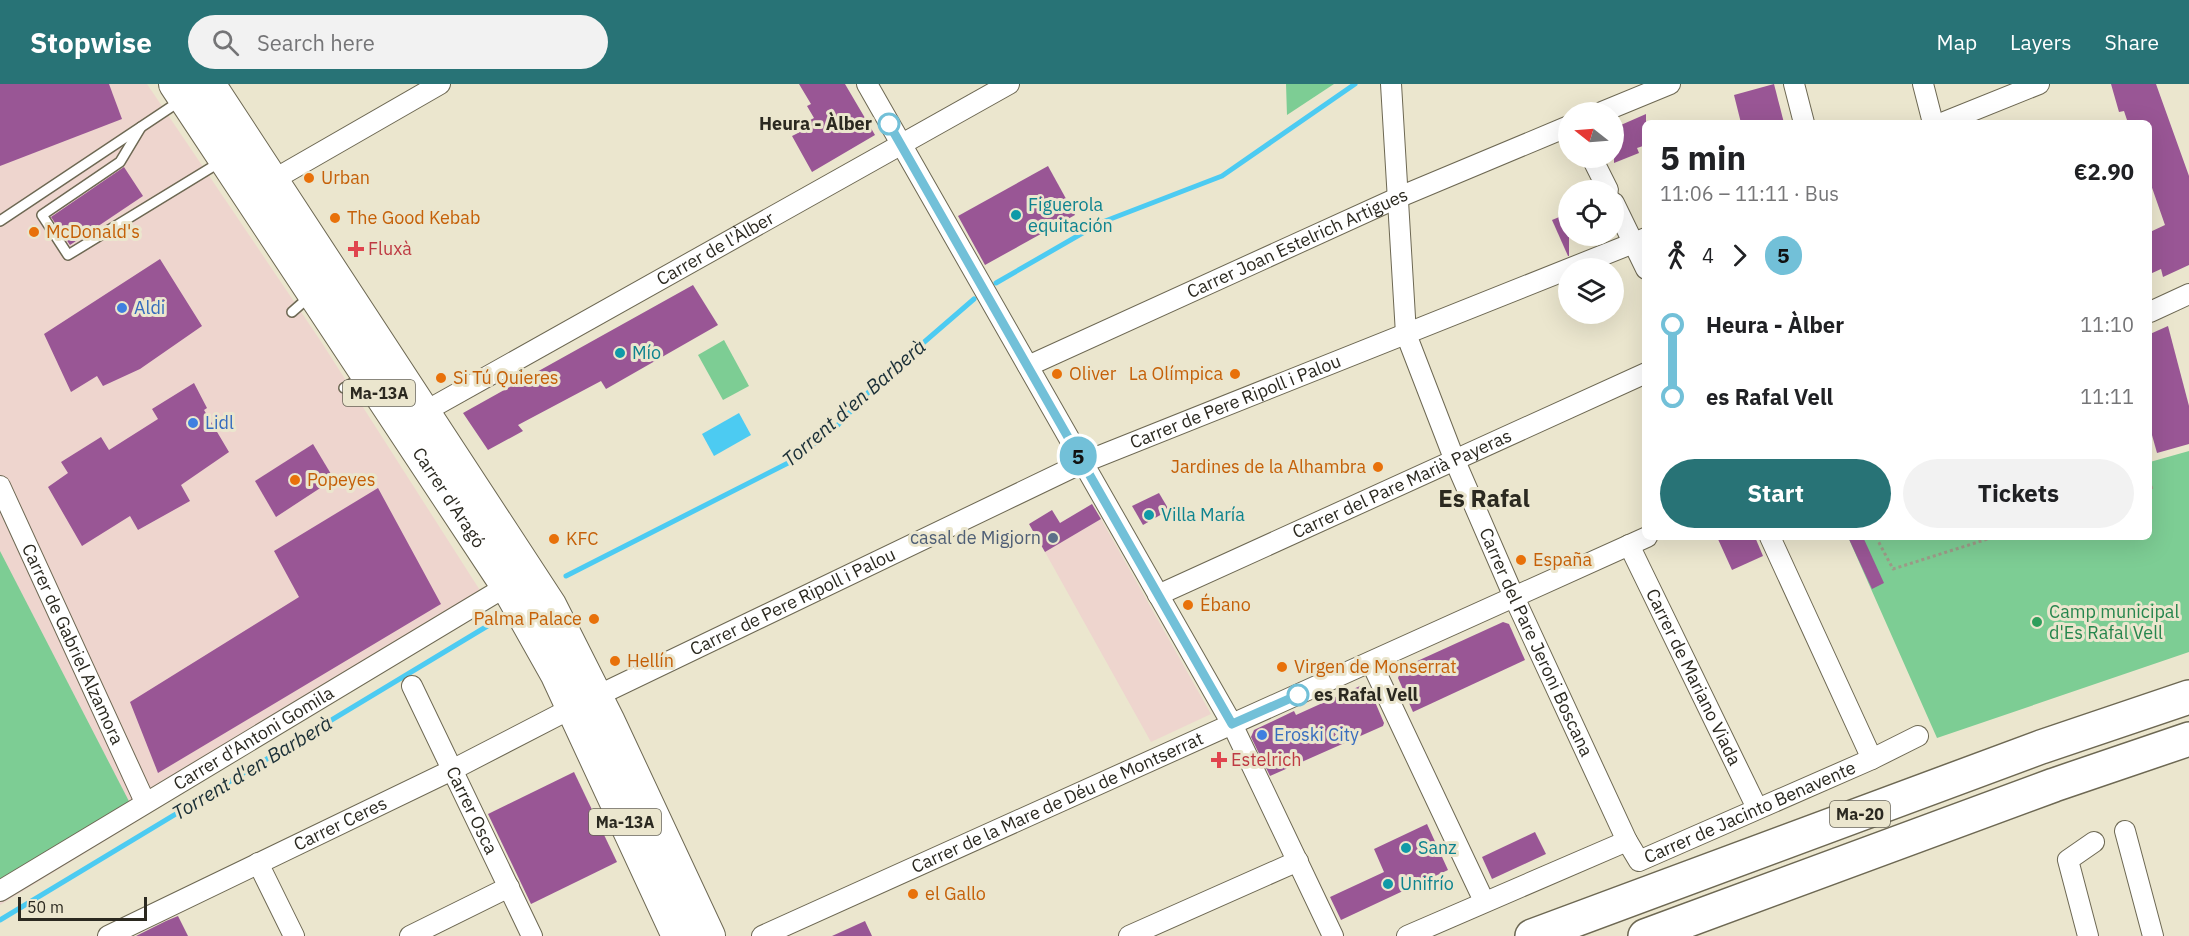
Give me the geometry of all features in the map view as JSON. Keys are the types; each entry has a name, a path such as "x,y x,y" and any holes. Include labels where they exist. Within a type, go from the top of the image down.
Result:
{"highway":[{"name":"Ma-20","path":"1532,936 2041,747 2189,698"},
{"name":"Ma-20","path":"1645,936 2054,785 2189,739"}],"main road":[{"name":"Carrer d'Aragó","path":"189,89 273,180 507,586 584,702 709,936"},
{"name":"Carrer d'Aragó","path":"189,89 225,159 259,211 302,302 355,381 409,414 533,578 678,936"},
{"path":"259,211 264,191 273,180"}],"street":[{"path":"273,180 440,84"},
{"path":"867,84 1232,724 1333,936"},
{"name":"Carrer de l'Àlber","path":"409,414 1009,84"},
{"name":"Carrer del Pare Jeroni Boscana","path":"1391,84 1406,334 1455,461 1514,597 1627,841"},
{"path":"1624,103 1670,84"},
{"path":"1794,84 1803,120"},
{"path":"1923,84 1932,120"},
{"path":"1949,120 2039,84"},
{"name":"Carrer Joan Estelrich Artigues","path":"1028,366 1397,198 1558,131"},
{"path":"1624,218 1639,240"},
{"name":"Carrer de Pere Ripoll i Palou","path":"584,702 1082,464 1639,240"},
{"path":"2152,311 2189,294"},
{"name":"Carrer del Pare Marià Payeras","path":"1158,595 1642,376"},
{"name":"Carrer de Gabriel Alzamora","path":"0,486 145,802"},
{"name":"Carrer de la Mare de Déu de Montserrat","path":"775,934 1642,539"},
{"path":"1771,540 1872,759"},
{"name":"Carrer de Mariano Viada","path":"1629,545 1757,808"},
{"name":"Carrer d'Antoni Gomila","path":"0,891 507,586"},
{"path":"1371,662 1484,901"},
{"name":"Carrer Osca","path":"412,686 532,936"},
{"name":"Carrer Ceres","path":"108,936 452,770 584,702"},
{"name":"Carrer de Jacinto Benavente","path":"1407,936 1627,841 1639,861 1872,759 1918,736"},
{"path":"2126,831 2153,936"},
{"path":"2088,936 2068,860 2094,842"},
{"path":"1129,936 1298,861"},
{"path":"258,863 294,936"},
{"path":"410,936 508,887"}],"lane":[{"path":"0,221 141,127 189,89"},
{"path":"141,127 120,162 42,215 68,255 225,159"}],"path":[{"path":"1878,540 1893,569 1985,540"}],"shaded area":[{"path":"0,84 147,84 322,343 490,606 0,905"},
{"path":"1101,519 1211,714 1151,742 1045,552"}],"green space":[{"path":"1286,84 1334,84 1287,115"},
{"path":"724,340 749,386 723,400 698,355"},
{"name":"Camp municipal d'Es Rafal Vell","path":"2189,451 2189,652 1937,738 1849,540 2152,540 2152,461"},
{"path":"0,551 133,809 0,879"}],"water":[{"path":"739,413 751,435 714,456 702,434"}],"building":[{"path":"0,84 109,84 122,119 0,166"},
{"path":"799,84 845,84 875,135 812,172 792,136 802,131 799,126 814,118 807,106 811,104"},
{"path":"1774,84 1783,120 1740,120 1734,95"},
{"path":"2111,84 2156,84 2189,176 2189,265 2163,277 2161,269 2152,273 2152,231 2165,225 2152,188 2152,120 2127,120 2124,111 2119,112"},
{"path":"1646,114 1646,120 1642,120 1642,146 1637,148 1639,153 1624,159 1624,124"},
{"name":"Figuerola equitación","path":"1048,166 1075,215 985,265 958,216"},
{"path":"124,167 143,196 70,245 51,217"},
{"path":"1558,218 1558,234 1552,220"},
{"path":"1564,246 1569,246 1568,256"},
{"path":"160,259 202,326 140,369 103,386 97,376 71,392 44,334"},
{"name":"Mío","path":"693,285 718,325 606,389 601,381 518,425 523,431 488,450 463,413"},
{"path":"2168,326 2189,406 2189,444 2157,453 2152,435 2152,333"},
{"path":"194,383 207,408 204,410 229,452 181,485 190,501 138,530 130,516 82,546 48,487 68,473 61,462 101,437 109,450 158,419 152,409"},
{"name":"Popeyes","path":"313,444 334,479 276,517 255,481"},
{"path":"378,488 441,604 158,773 130,702 299,597 274,551"},
{"name":"Villa María","path":"1159,493 1169,510 1143,525 1132,506"},
{"name":"casal de Migjorn","path":"1092,504 1101,519 1045,552 1029,524 1052,510 1060,523"},
{"path":"1718,540 1756,540 1763,556 1732,570"},
{"path":"1849,540 1864,540 1884,583 1872,589"},
{"path":"1503,622 1509,624 1525,660 1413,712 1398,678 1402,668"},
{"path":"1360,686 1370,690 1384,723 1383,726 1270,776 1251,737 1254,730 1294,711 1296,715"},
{"path":"574,772 617,862 531,904 488,814"},
{"name":"Unifrío","path":"1427,824 1448,870 1341,920 1330,897 1384,872 1374,849"},
{"path":"1535,832 1546,854 1492,879 1482,857"},
{"path":"178,916 188,936 136,936 166,921"},
{"path":"865,921 872,936 832,936"}],"waterway":[{"name":"Torrent d'en Barberà","path":"996,283 1100,223 1222,176 1355,84"},
{"name":"Torrent d'en Barberà","path":"566,576 792,461 836,427 878,382 974,299"},
{"name":"Torrent d'en Barberà","path":"0,920 504,616"}],"bus line":[{"name":"5","path":"889,124 1232,724 1298,695"}],"place":[{"name":"Heura - Àlber","path":"889,124"},
{"name":"Urban","path":"309,178"},
{"name":"Figuerola equitación","path":"1016,215"},
{"name":"The Good Kebab","path":"335,218"},
{"name":"McDonald's","path":"34,232"},
{"name":"Fluxà","path":"356,249"},
{"name":"Aldi","path":"122,308"},
{"name":"Mío","path":"620,353"},
{"name":"Oliver","path":"1057,374"},
{"name":"La Olímpica","path":"1235,374"},
{"name":"Si Tú Quieres","path":"441,378"},
{"name":"Lidl","path":"193,423"},
{"name":"Jardines de la Alhambra","path":"1378,467"},
{"name":"Popeyes","path":"295,480"},
{"name":"Villa María","path":"1149,515"},
{"name":"casal de Migjorn","path":"1053,538"},
{"name":"KFC","path":"554,539"},
{"name":"España","path":"1521,560"},
{"name":"Ébano","path":"1188,605"},
{"name":"Palma Palace","path":"594,619"},
{"name":"Camp municipal d'Es Rafal Vell","path":"2037,622"},
{"name":"Hellín","path":"615,661"},
{"name":"Virgen de Monserrat","path":"1282,667"},
{"name":"es Rafal Vell","path":"1298,695"},
{"name":"Eroski City","path":"1262,735"},
{"name":"Estelrich","path":"1219,760"},
{"name":"Sanz","path":"1406,848"},
{"name":"Unifrío","path":"1388,884"},
{"name":"el Gallo","path":"913,894"}],"district":[{"name":"Es Rafal","path":"1484,499"}]}
